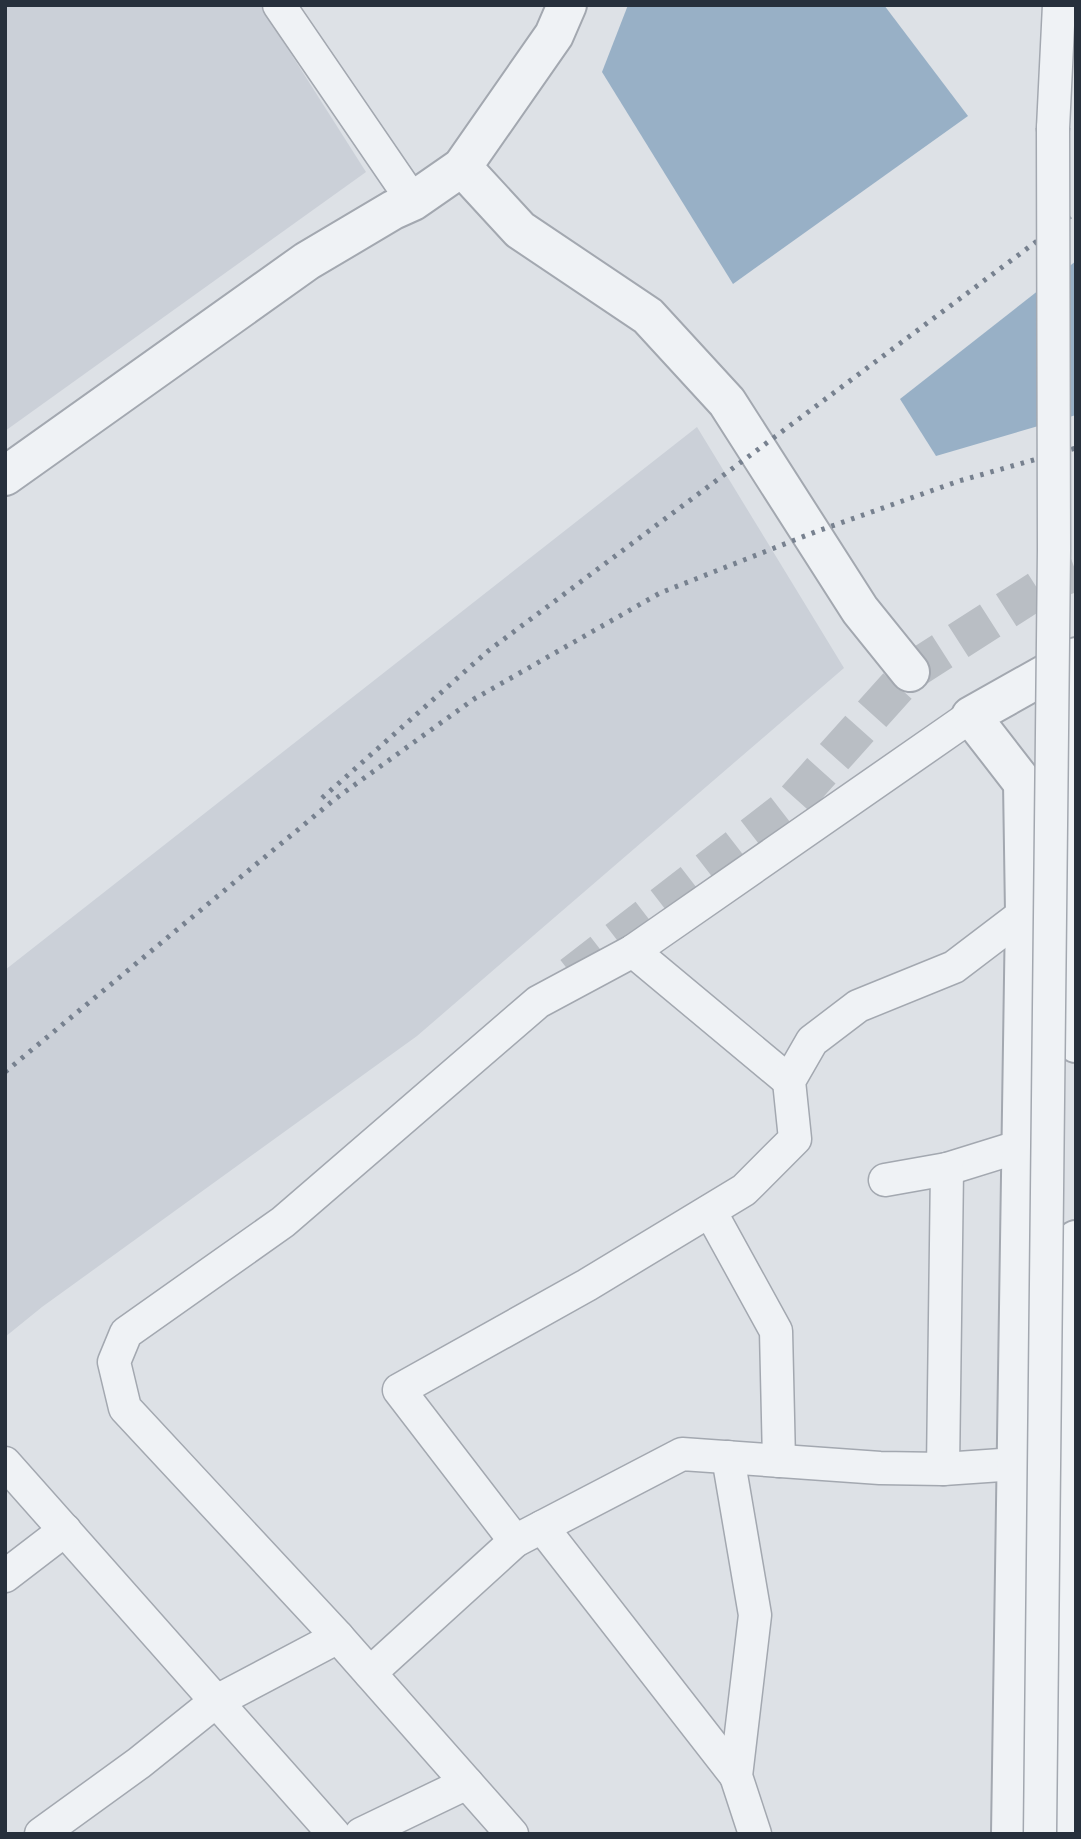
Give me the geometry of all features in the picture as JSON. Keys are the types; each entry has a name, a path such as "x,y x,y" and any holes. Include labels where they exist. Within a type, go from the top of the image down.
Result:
{"street":[{"path":"279,5 413,201"},
{"path":"5,476 307,261 393,209 413,201 462,167 554,35 567,5"},
{"path":"1040,1834 1054,550 1053,128 1059,5"},
{"path":"462,167 520,230 648,316 727,402 860,610 910,672"},
{"path":"512,1834 338,1637 125,1408 114,1362 126,1333 283,1222 538,1002 633,951 971,716 1074,658 1076,1043"},
{"path":"971,716 1023,783 1025,913 1011,1834"},
{"path":"515,1541 399,1390 587,1285 744,1190 794,1139 789,1081 812,1041 858,1006 954,967 1025,913"},
{"path":"633,951 789,1081"},
{"path":"885,1180 947,1169 1021,1146"},
{"path":"943,1469 947,1169"},
{"path":"710,1211 776,1331 779,1461"},
{"path":"1075,1834 1076,1240"},
{"path":"370,1673 515,1541 682,1454 943,1469 1016,1464"},
{"path":"728,1457 755,1615 736,1776"},
{"path":"5,1463 334,1834"},
{"path":"542,1527 736,1776 755,1834"},
{"path":"5,1576 65,1531"},
{"path":"41,1834 139,1763 215,1702 338,1637"},
{"path":"361,1834 467,1783"}],"shaded area":[{"path":"5,5 260,5 366,172 5,431"},
{"path":"697,427 844,668 417,1036 42,1307 5,1337 5,970"}],"water":[{"path":"628,5 884,5 968,116 733,284 602,72"},
{"path":"1076,261 1076,415 936,456 900,399"}],"tunnel":[{"path":"572,975 788,808 910,672 1052,581 1076,572"}],"railway":[{"path":"322,798 488,651 1076,212"},
{"path":"5,1072 335,799 474,699 660,593 815,532 959,481 1076,448"}]}
